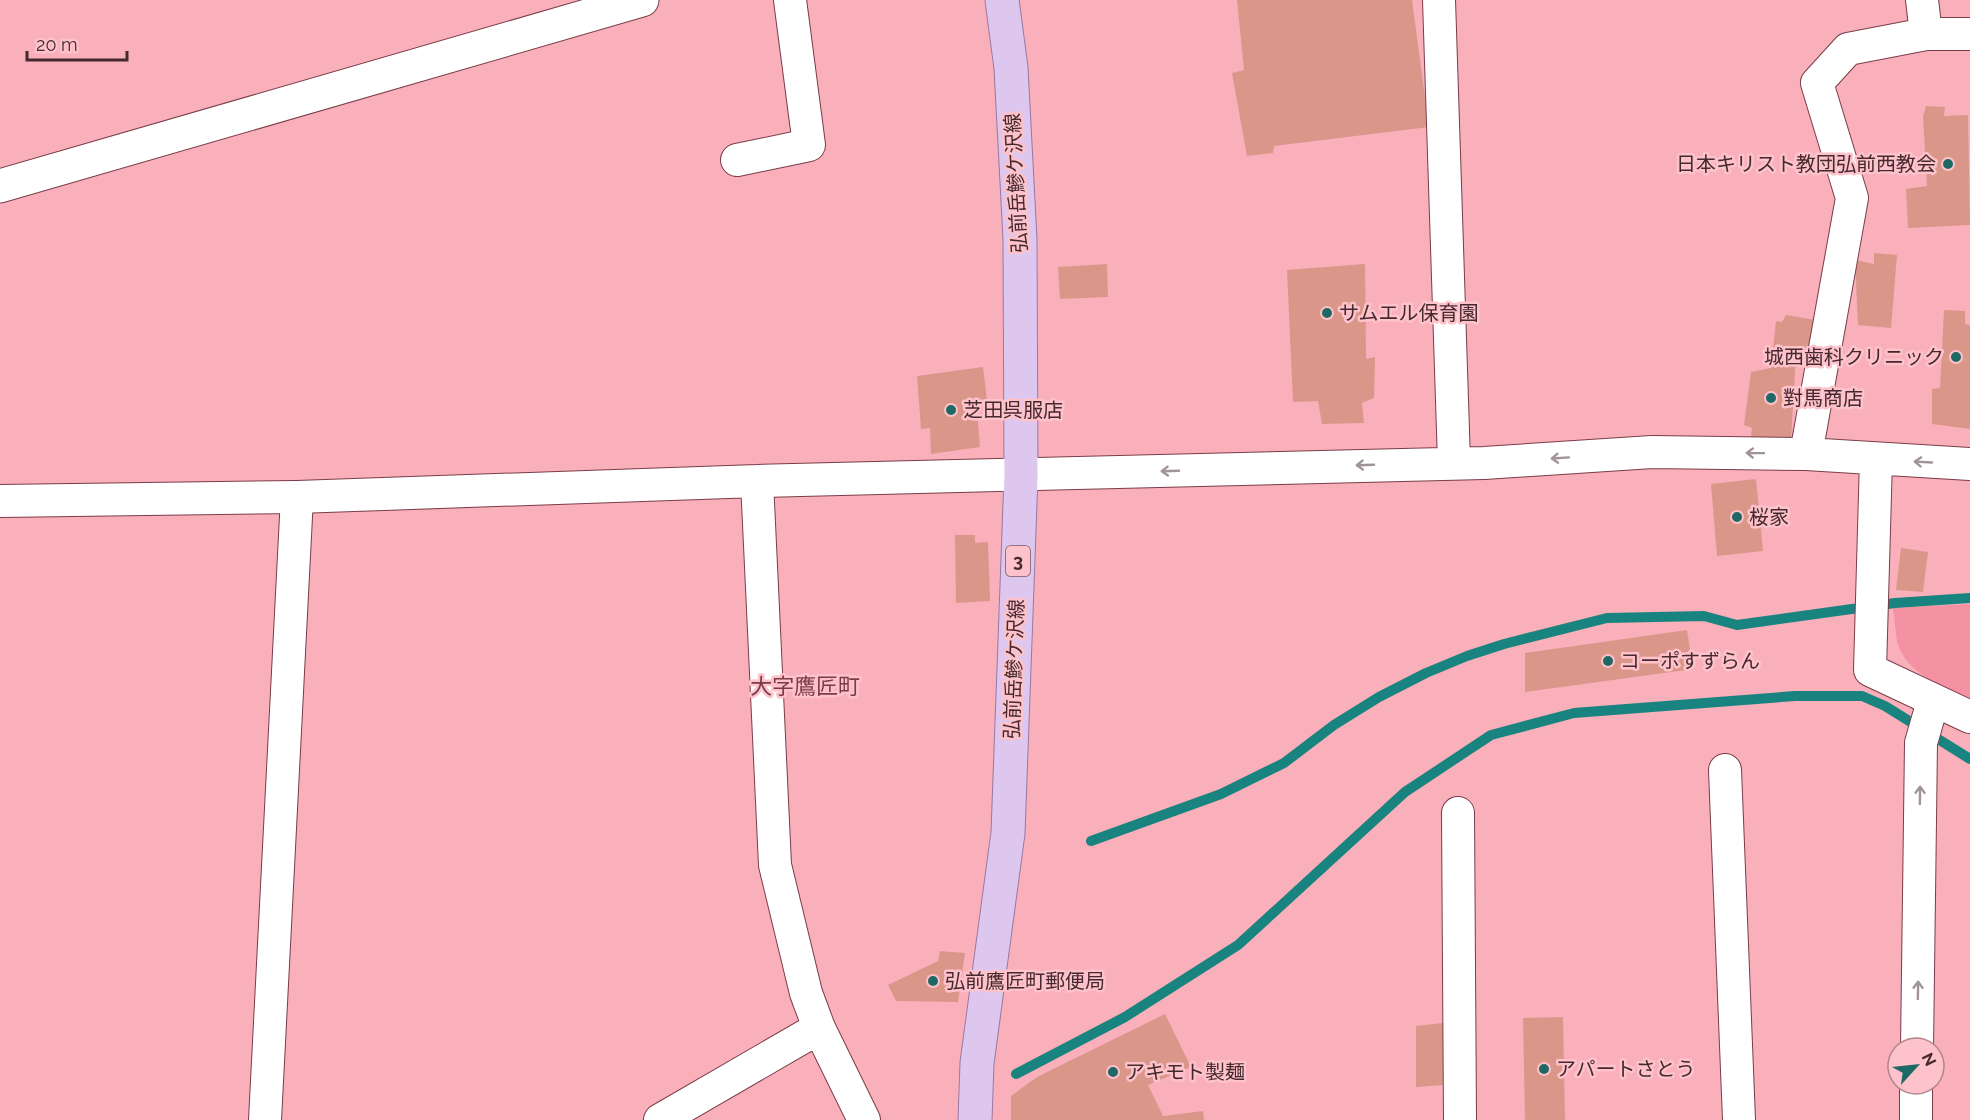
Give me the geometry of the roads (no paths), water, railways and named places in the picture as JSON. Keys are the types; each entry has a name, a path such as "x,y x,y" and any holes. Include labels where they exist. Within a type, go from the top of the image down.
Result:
{"main road":[{"name":"弘前岳鰺ケ沢線","path":"975,1120 977,1063 1008,833 1021,476 1020,239 1011,68 1002,0"}],"street":[{"path":"0,186 642,0"},
{"path":"737,160 809,145 790,0"},
{"path":"1439,0 1454,462"},
{"path":"1922,0 1926,34"},
{"path":"1806,454 1852,198 1817,83 1848,49 1926,34 1970,34"},
{"path":"0,501 297,497 758,481 1484,463 1652,452 1806,454 1970,464"},
{"path":"1876,459 1870,669 1970,717"},
{"path":"758,481 774,865 806,993 819,1028 864,1120"},
{"path":"265,1120 297,497"},
{"path":"1917,1036 1921,743 1933,701"},
{"path":"1725,770 1739,1120"},
{"path":"1458,813 1460,1120"},
{"path":"660,1120 819,1028"},
{"path":"1916,1096 1916,1120"}],"waterway":[{"path":"1091,841 1221,794 1284,763 1334,725 1379,697 1426,673 1504,644 1607,618 1704,616 1737,625 1895,603 1970,598"},
{"path":"1016,1074 1125,1017 1238,945 1405,792 1491,735 1574,713 1795,696 1862,696 1885,706 1970,759"}],"place":[{"name":"日本キリスト教団弘前西教会","path":"1948,164"},
{"name":"サムエル保育園","path":"1327,313"},
{"name":"城西歯科クリニック","path":"1956,357"},
{"name":"對馬商店","path":"1771,398"},
{"name":"芝田呉服店","path":"951,410"},
{"name":"桜家","path":"1737,517"},
{"name":"コーポすずらん","path":"1608,661"},
{"name":"弘前鷹匠町郵便局","path":"933,981"},
{"name":"アパートさとう","path":"1544,1069"},
{"name":"アキモト製麺","path":"1113,1072"}],"district":[{"name":"大字鷹匠町","path":"805,686"}]}
